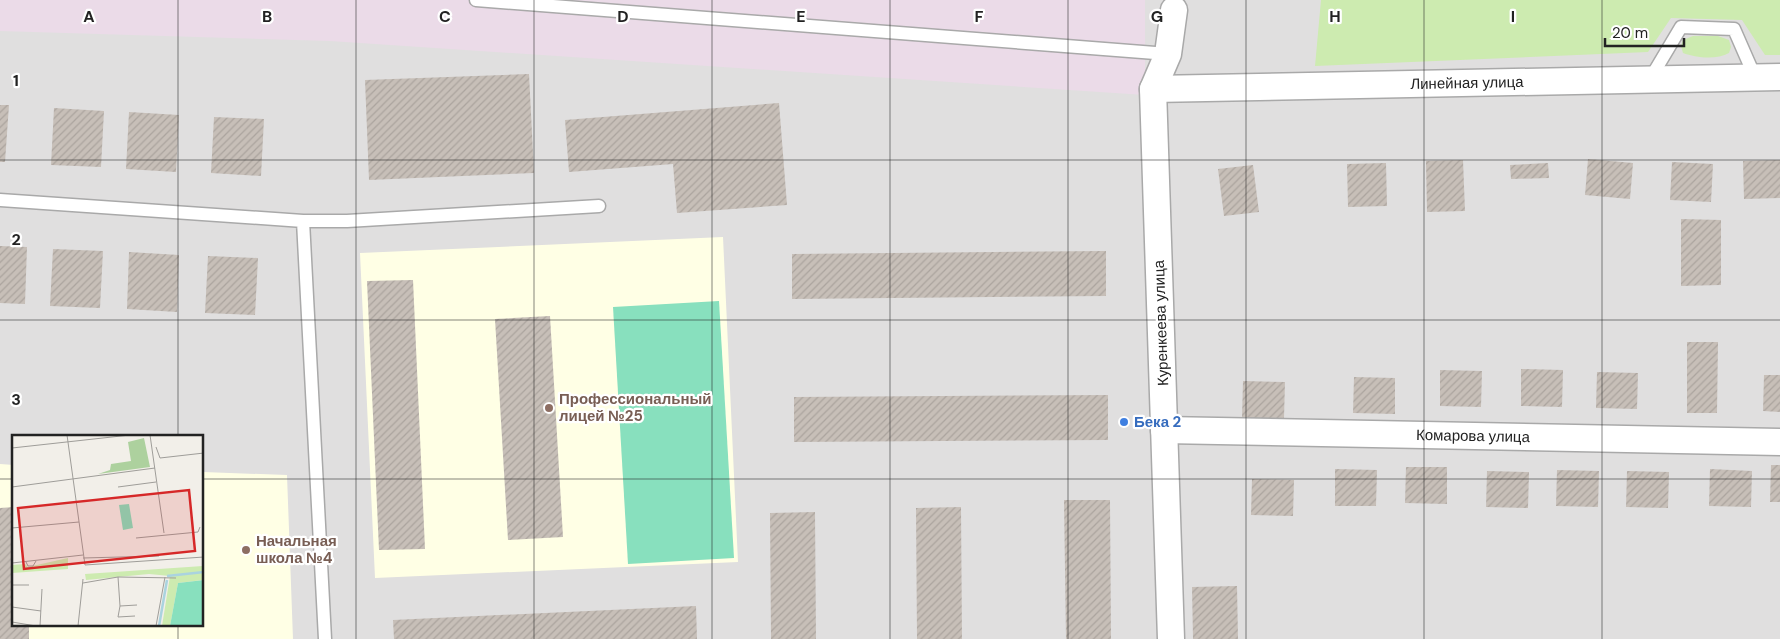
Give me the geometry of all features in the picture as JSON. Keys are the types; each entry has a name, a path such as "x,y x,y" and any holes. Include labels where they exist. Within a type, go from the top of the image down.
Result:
{"street":[{"name":"Куренкеева улица","path":"1170,5 1168,54 1154,89 1171,639"},
{"name":"Линейная улица","path":"1154,89 1767,77"},
{"name":"Комарова улица","path":"1164,430 1780,442"}],"lane":[{"path":"476,0 1168,54"},
{"path":"1650,79 1681,28 1734,29 1767,77"},
{"path":"0,200 303,221 346,221 599,206"},
{"path":"303,221 324,639"}],"shaded area":[{"path":"0,0 1780,0 1780,639 0,639"},
{"path":"0,0 1145,0 1145,95 330,41 0,31"},
{"name":"Профессиональный лицей №25","path":"723,237 738,562 375,578 360,253"},
{"name":"Начальная школа №4","path":"0,464 12,465 12,626 204,626 204,472 287,475 293,639 0,639"}],"green space":[{"path":"1321,0 1780,0 1780,55 1765,55 1742,20 1671,18 1648,52 1315,66"},
{"path":"1693,36 1718,36 1729,40 1731,47 1729,53 1719,57 1706,58 1683,53 1681,46 1683,40"},
{"path":"719,301 734,558 628,564 613,307"}],"building":[{"path":"529,74 534,173 369,180 365,80"},
{"path":"779,103 787,205 677,213 673,164 569,172 565,120"},
{"path":"0,105 9,105 5,162 0,162"},
{"path":"54,108 104,111 101,167 51,165"},
{"path":"129,112 179,115 176,172 126,169"},
{"path":"214,117 264,119 261,176 211,173"},
{"path":"1588,159 1633,163 1630,199 1585,195"},
{"path":"1463,160 1465,211 1427,212 1426,161"},
{"path":"1780,160 1780,198 1744,199 1743,161"},
{"path":"1672,162 1713,164 1711,202 1670,200"},
{"path":"1386,163 1387,206 1348,207 1347,164"},
{"path":"1548,163 1549,178 1511,179 1510,165"},
{"path":"1253,165 1259,212 1224,216 1218,169"},
{"path":"1681,219 1721,220 1721,285 1681,286"},
{"path":"0,246 27,247 25,304 0,303"},
{"path":"53,249 103,251 100,308 50,306"},
{"path":"1106,251 1106,296 792,299 792,254"},
{"path":"129,252 179,255 177,312 127,309"},
{"path":"208,256 258,258 255,315 205,313"},
{"path":"413,280 425,549 379,550 367,281"},
{"path":"550,316 563,537 508,540 495,319"},
{"path":"1687,342 1718,342 1717,413 1687,413"},
{"path":"1521,369 1563,370 1562,407 1521,406"},
{"path":"1440,370 1482,371 1481,407 1440,406"},
{"path":"1597,372 1638,373 1637,409 1596,408"},
{"path":"1764,375 1780,375 1780,412 1763,411"},
{"path":"1354,377 1395,378 1395,414 1353,413"},
{"path":"1243,381 1285,382 1284,418 1242,418"},
{"path":"1108,395 1108,440 794,442 794,397"},
{"path":"1771,465 1780,465 1780,502 1770,502"},
{"path":"1406,467 1447,467 1447,504 1405,503"},
{"path":"1335,469 1377,470 1376,506 1335,506"},
{"path":"1710,469 1752,471 1751,507 1709,506"},
{"path":"1557,470 1599,471 1598,507 1556,506"},
{"path":"1487,471 1529,472 1528,508 1486,507"},
{"path":"1627,471 1669,472 1668,508 1626,507"},
{"path":"1252,479 1294,480 1293,516 1251,515"},
{"path":"1064,500 1110,500 1111,639 1066,639"},
{"path":"12,507 12,626 29,626 29,639 0,639 0,508"},
{"path":"961,507 962,639 917,639 916,508"},
{"path":"815,512 816,639 771,639 770,513"},
{"path":"1237,586 1238,639 1193,639 1192,587"},
{"path":"696,606 697,639 394,639 393,620"}],"place":[{"name":"Профессиональный лицей №25","path":"549,408"},
{"name":"Бека 2","path":"1124,422"},
{"name":"Начальная школа №4","path":"246,550"}]}
